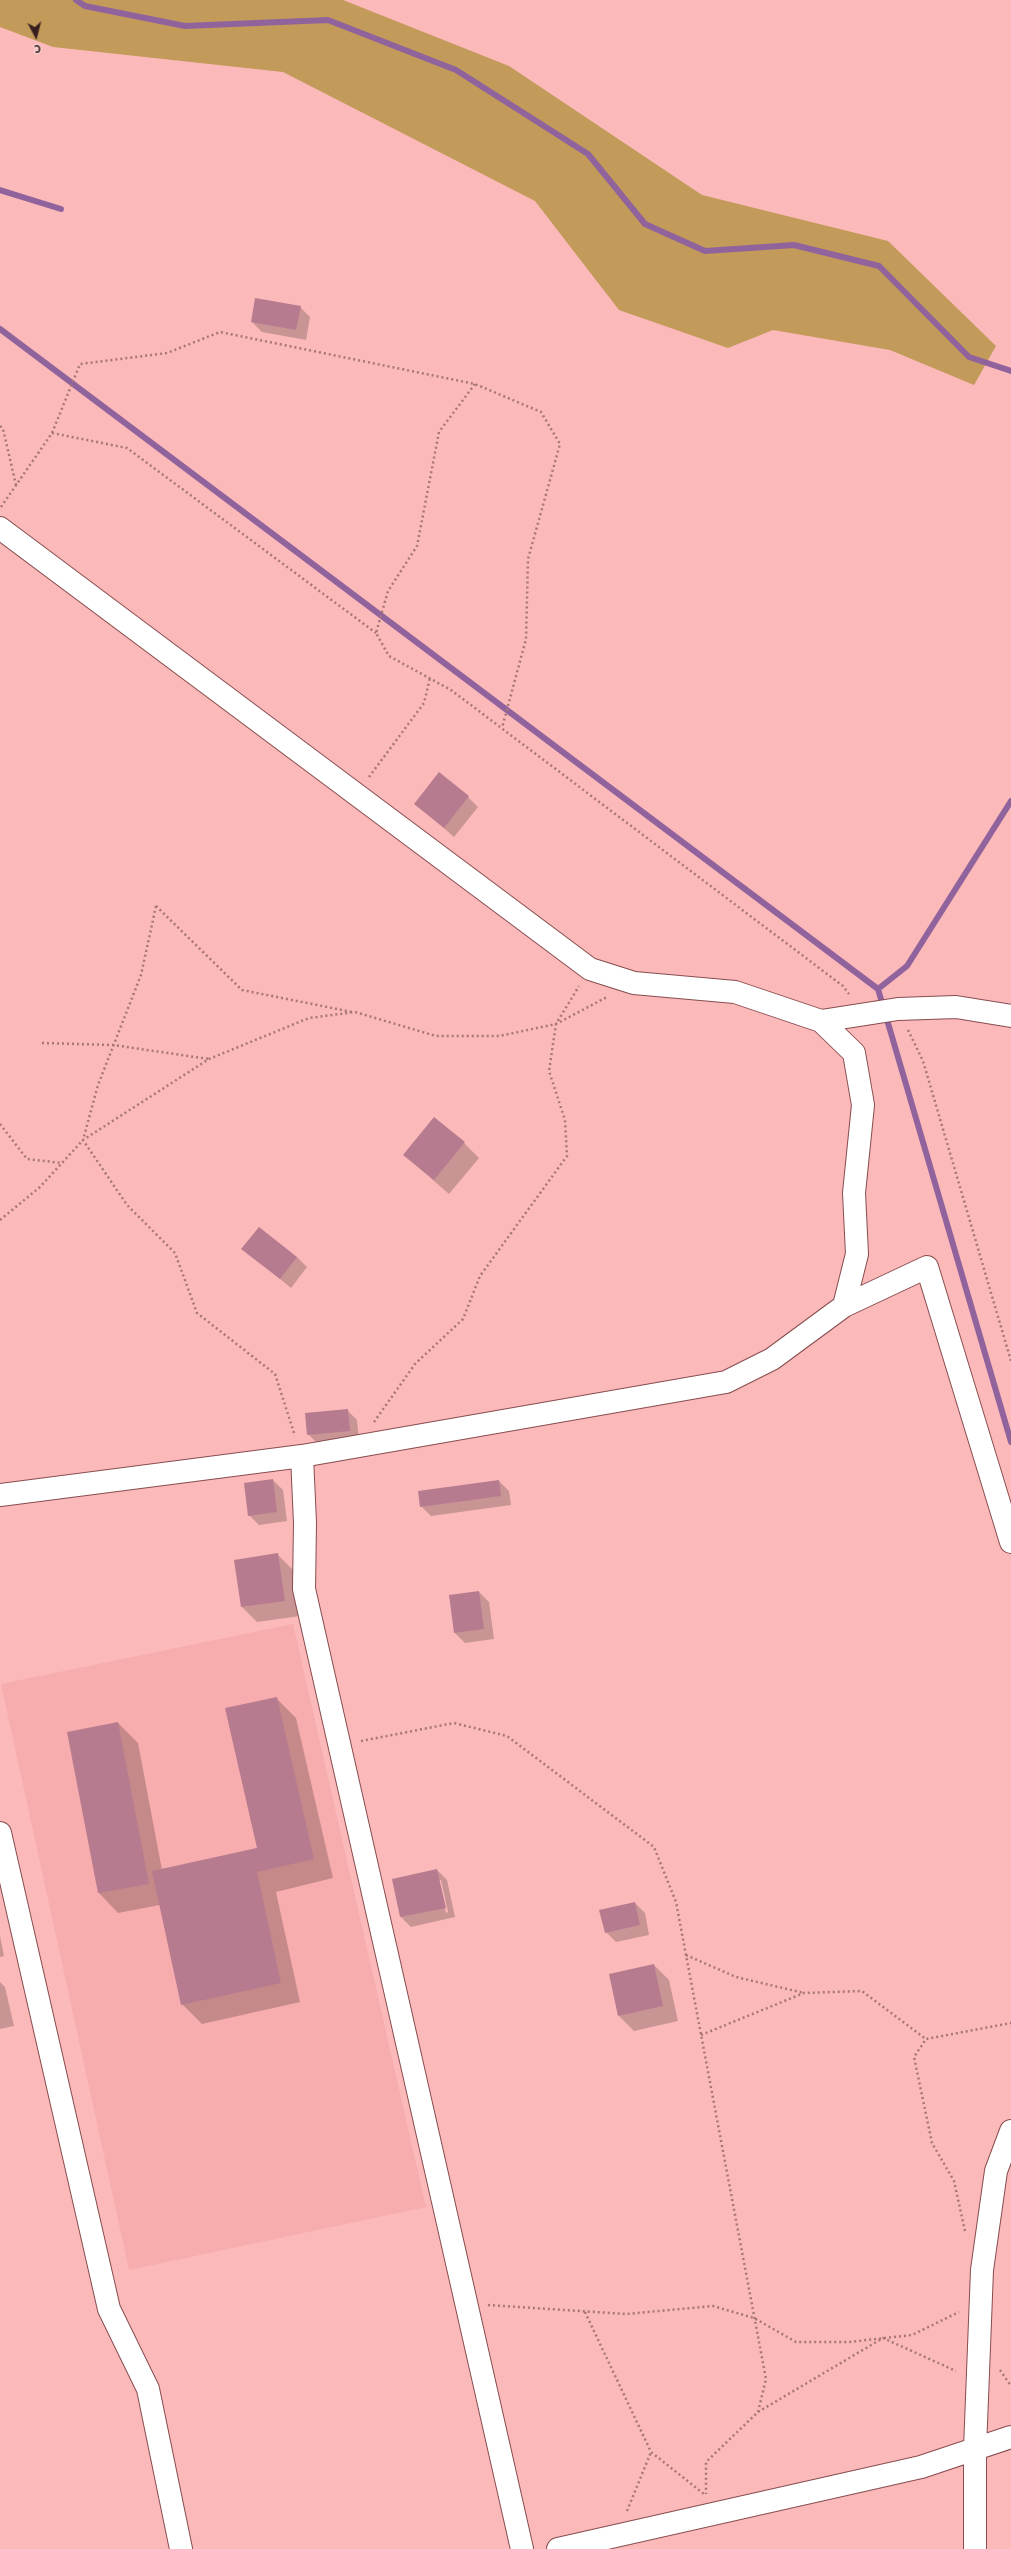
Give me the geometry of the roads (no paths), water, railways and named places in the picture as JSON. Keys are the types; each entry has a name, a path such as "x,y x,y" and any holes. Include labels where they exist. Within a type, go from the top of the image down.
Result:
{"street":[{"path":"0,528 590,969 634,983 735,992 821,1021 854,1053 863,1105 854,1194 857,1254 844,1306"},
{"path":"821,1021 898,1009 956,1006 1011,1016"},
{"path":"0,1495 302,1456 726,1382 772,1359 844,1306 927,1267 1011,1542"},
{"path":"302,1456 305,1523 304,1589 522,2549"},
{"path":"0,1833 109,2309 148,2390 181,2549"},
{"path":"975,2549 976,2449 982,2270 996,2171 1011,2131"},
{"path":"558,2549 921,2467 1011,2437"}],"waterway":[{"path":"76,0 85,6 185,26 328,20 456,70 588,154 645,224 705,251 794,245 879,266 969,357 1011,371"},
{"path":"0,190 61,209"},
{"path":"0,329 878,989 1011,1442"},
{"path":"878,989 907,966 1011,801"}]}
